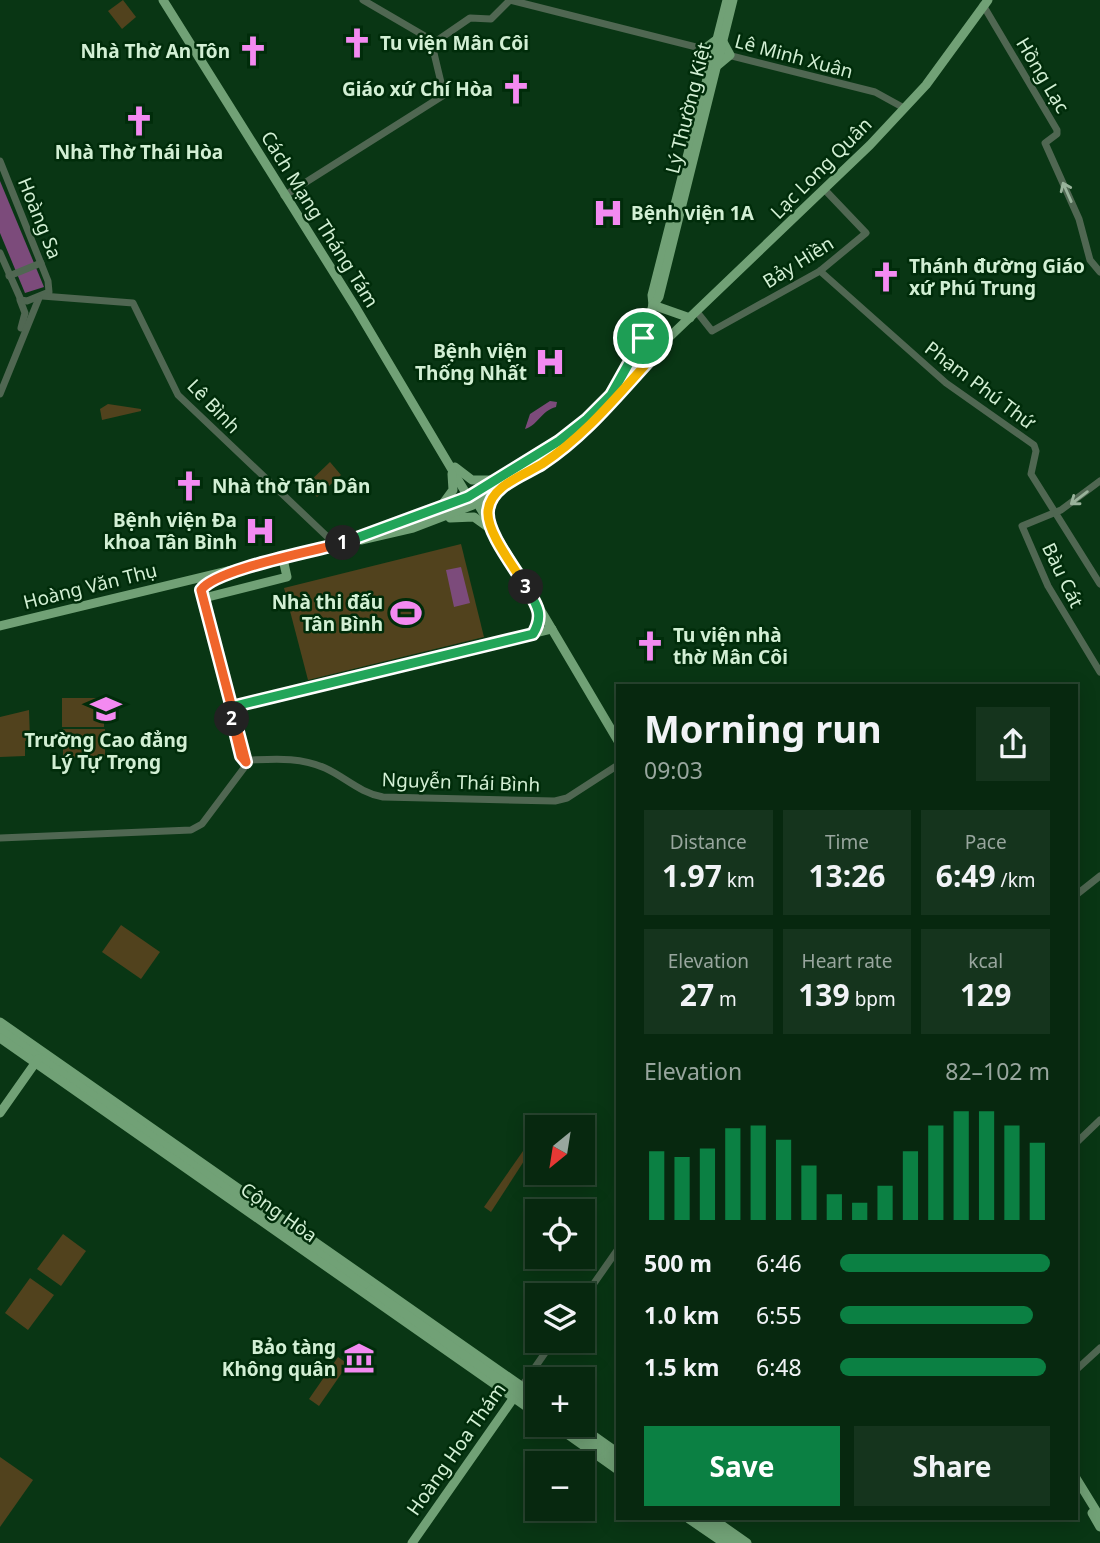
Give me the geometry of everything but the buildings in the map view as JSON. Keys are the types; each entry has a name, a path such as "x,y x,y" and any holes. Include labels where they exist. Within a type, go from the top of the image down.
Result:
{"main road":[{"name":"Cách Mạng Tháng Tám","path":"163,0 588,687"},
{"name":"Lý Thường Kiệt","path":"720,41 727,0"},
{"name":"Lý Thường Kiệt","path":"720,41 733,0"},
{"name":"Lạc Long Quân","path":"652,355 825,190 904,108 944,63 986,3"},
{"path":"713,66 720,41"},
{"path":"713,66 720,41"},
{"name":"Lý Thường Kiệt","path":"472,500 587,419 611,395 642,342 653,305 659,297 713,66"},
{"path":"653,305 694,315"},
{"path":"652,355 643,352 642,342 655,335 661,345"},
{"name":"Lý Thường Kiệt","path":"492,486 504,486 517,479 548,459 592,423 652,355"},
{"path":"453,468 472,480 492,486"},
{"path":"438,508 453,490 453,468"},
{"path":"492,531 489,507 504,486"},
{"name":"Hoàng Văn Thụ","path":"352,541 438,508 472,500"},
{"name":"Hoàng Văn Thụ","path":"0,626 210,574 225,574 352,541 389,536 436,521 472,500"},
{"path":"436,521 470,516 492,531"},
{"name":"Hoàng Văn Thụ","path":"0,632 192,585 202,594 288,577 283,559"},
{"path":"243,569 247,587"},
{"path":"225,574 210,581 202,594 231,707 552,629"},
{"path":"533,634 539,623 540,609"},
{"path":"588,687 616,728"},
{"path":"588,687 616,737"},
{"name":"Cộng Hòa","path":"0,1022 39,1058 525,1398"},
{"name":"Cộng Hòa","path":"0,1030 525,1405"},
{"name":"Cộng Hòa","path":"0,1038 39,1058 525,1388"},
{"path":"0,1114 39,1058"},
{"path":"485,1377 493,1366"},
{"name":"Hoàng Hoa Thám","path":"412,1543 522,1386"},
{"path":"571,1437 616,1469"},
{"path":"583,1437 616,1461"},
{"path":"595,1437 616,1452"},
{"path":"1078,1481 1100,1517"},
{"path":"1078,1491 1100,1527"},
{"path":"690,1520 724,1543"},
{"path":"701,1520 735,1543"},
{"path":"714,1520 747,1543"}],"street":[{"path":"363,0 435,42"},
{"path":"284,196 444,95 433,49 435,42 470,18 491,19 510,1"},
{"name":"Lê Minh Xuân","path":"510,1 875,92 904,108"},
{"name":"Hồng Lạc","path":"986,3 1057,130 1057,134 1045,143 1079,219 1090,260 1100,272"},
{"name":"Hoàng Sa","path":"0,161 39,264 50,288 59,296"},
{"name":"Bảy Hiền","path":"694,315 712,331 820,271 866,233 825,190"},
{"path":"0,253 11,275 25,318 0,394"},
{"path":"11,275 39,264"},
{"name":"Phạm Phú Thứ","path":"820,271 949,386 1034,445 1036,451 1031,474 1100,584"},
{"name":"Hoàng Sa","path":"16,351 41,297 50,288"},
{"name":"Lê Bình","path":"20,299 24,302 59,296 133,303 180,397 336,545"},
{"path":"1056,512 1100,481"},
{"name":"Bàu Cát","path":"1056,512 1022,526 1048,586 1100,672"},
{"path":"0,838 191,830 202,824 246,762 241,756 231,707"},
{"name":"Nguyễn Thái Bình","path":"246,762 283,759 304,761 325,768 366,792 383,797 555,801 566,798 616,766"},
{"path":"1078,893 1100,876"},
{"path":"1078,1141 1100,1119"},
{"path":"595,1283 616,1252"},
{"path":"1078,1368 1100,1348"},
{"name":"Hoàng Hoa Thám","path":"522,1386 545,1353"}],"shaded area":[{"path":"123,0 136,17 122,29 108,11"},
{"path":"0,181 44,287 25,293 0,233"},
{"path":"550,401 557,402 556,407 525,429 530,414"},
{"path":"108,404 141,411 102,420 100,409"},
{"path":"330,462 341,475 317,497 306,485"},
{"path":"461,544 484,637 308,680 284,588"},
{"path":"461,567 470,603 454,607 446,570"},
{"path":"62,698 104,698 104,727 62,727"},
{"path":"29,710 30,740 25,741 25,756 0,757 0,717"},
{"path":"63,729 105,729 105,758 63,758"},
{"path":"121,925 160,952 141,979 102,952"},
{"path":"525,1148 525,1159 491,1212 484,1207"},
{"path":"63,1234 86,1251 61,1286 37,1269"},
{"path":"30,1278 54,1295 28,1330 5,1313"},
{"path":"338,1357 348,1364 319,1406 309,1399"},
{"path":"0,1457 33,1480 0,1527"}],"place":[{"name":"Tu viện Mân Côi","path":"357,43"},
{"name":"Nhà Thờ An Tôn","path":"253,51"},
{"name":"Giáo xứ Chí Hòa","path":"516,89"},
{"name":"Nhà Thờ Thái Hòa","path":"139,121"},
{"name":"Bệnh viện 1A","path":"608,213"},
{"name":"Thánh đường Giáo xứ Phú Trung","path":"886,277"},
{"name":"Bệnh viện Thống Nhất","path":"550,362"},
{"name":"Nhà thờ Tân Dân","path":"189,486"},
{"name":"Bệnh viện Đa khoa Tân Bình","path":"260,531"},
{"name":"Nhà thi đấu Tân Bình","path":"406,613"},
{"name":"Tu viện nhà thờ Mân Côi","path":"650,646"},
{"name":"Trường Cao đẳng Lý Tự Trọng","path":"106,709"},
{"name":"Bảo tàng Không quân","path":"359,1358"}],"route":[{"path":"643,338 618,385 587,419 559,441 472,494 352,541 225,574 206,583 201,590 231,707 246,755 246,762 241,756 230,713 231,707 533,634 539,623 540,609 492,531 488,515 490,503 504,486 548,459 604,411 660,349 660,341 655,335 650,334 643,338"}]}
